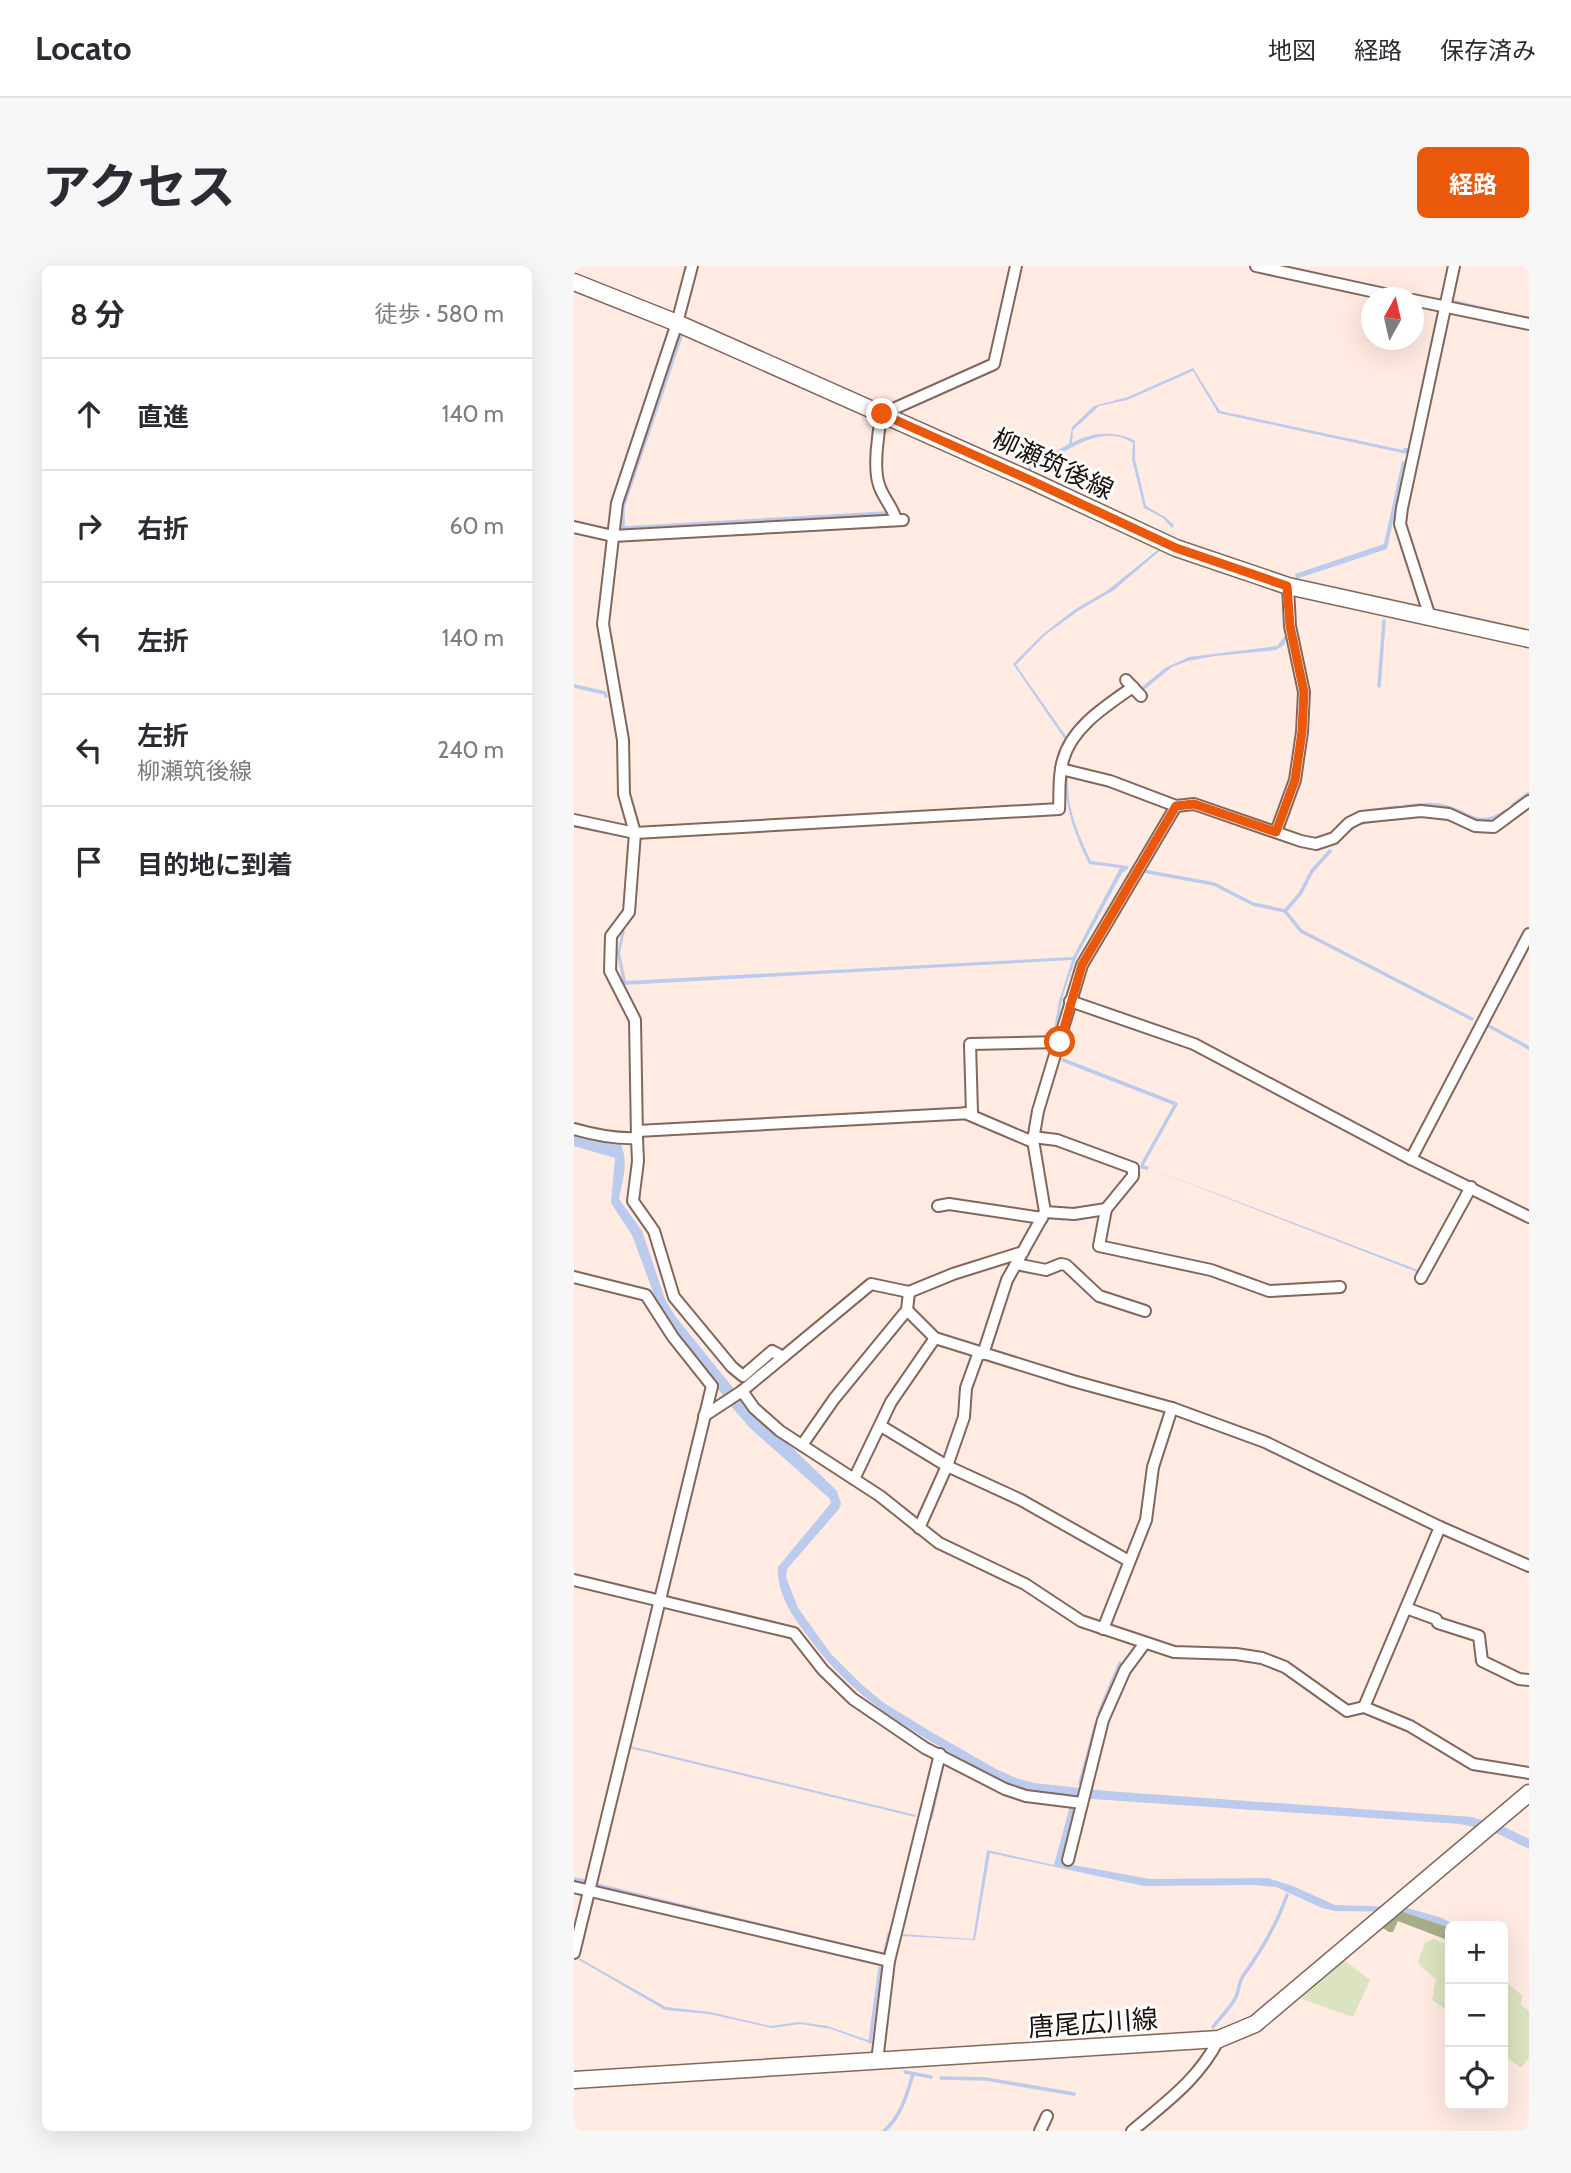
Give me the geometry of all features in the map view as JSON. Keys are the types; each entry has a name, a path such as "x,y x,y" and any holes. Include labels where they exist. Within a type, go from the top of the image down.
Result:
{"main road":[{"name":"柳瀬筑後線","path":"574,282 677,323 1176,548 1287,586 1529,639"},
{"name":"唐尾広川線","path":"574,2080 1219,2039 1255,2024 1529,1793"}],"street":[{"path":"692,266 677,323 617,503 612,536 603,624 623,740 624,794 635,833 629,912 611,936 610,971 635,1020 638,1161 633,1201 654,1231 674,1297 732,1367 743,1376 772,1351 783,1357"},
{"path":"574,527 612,536 899,520 878,484 876,438 882,414 994,364 1016,266"},
{"path":"1256,266 1361,289"},
{"path":"1430,617 1400,524 1454,266"},
{"path":"1424,302 1529,324"},
{"path":"1276,832 1295,780 1304,692 1290,626 1287,586"},
{"path":"574,820 635,833 1059,809 1063,757 1086,721 1133,688"},
{"path":"1060,769 1110,780 1176,806 1194,804 1315,844 1334,838 1349,823 1361,817 1421,811 1450,814 1475,826 1494,827 1529,801"},
{"path":"919,1528 947,1466 964,1417 966,1388 1007,1280 1044,1215 1033,1140 1038,1111 1082,965 1176,806"},
{"path":"1411,1159 1529,934"},
{"path":"1070,1001 1194,1044 1411,1159 1529,1217"},
{"path":"574,1129 596,1135 637,1134 972,1113 970,1044 1060,1042"},
{"path":"965,1113 1033,1140 1057,1140 1133,1168 1133,1176 1106,1209 1099,1246 1211,1270 1269,1291 1340,1287"},
{"path":"1421,1278 1471,1187"},
{"path":"938,1206 949,1204 1044,1215 1106,1209"},
{"path":"704,1416 742,1391 872,1284 909,1292 953,1274 1023,1252"},
{"path":"1016,1264 1046,1270 1061,1264 1066,1265 1099,1296 1145,1311"},
{"path":"574,1277 646,1295 673,1337 712,1386 574,1953"},
{"path":"802,1445 834,1399 907,1310 909,1292"},
{"path":"907,1310 935,1338 1172,1408 1265,1442 1440,1527 1529,1566"},
{"path":"854,1479 891,1402 935,1338"},
{"path":"742,1391 754,1408 939,1543 1025,1584 1082,1621 1174,1652 1236,1654 1262,1658 1285,1667 1347,1711 1364,1707 1410,1726 1472,1764 1529,1773"},
{"path":"1103,1629 1146,1520 1153,1467 1172,1408"},
{"path":"881,1426 947,1466 1021,1500 1129,1561"},
{"path":"1364,1707 1440,1527"},
{"path":"574,1580 794,1633 823,1670 853,1699 925,1748 1005,1789 1026,1796 1083,1802"},
{"path":"1406,1608 1436,1619 1438,1623 1479,1636 1482,1661 1518,1679 1529,1680"},
{"path":"1068,1860 1103,1720 1125,1670 1145,1643"},
{"path":"877,2061 889,1961 940,1754"},
{"path":"574,1887 889,1961"},
{"path":"1132,2131 1193,2079 1208,2060 1219,2039"},
{"path":"1040,2131 1047,2116"}],"green space":[{"path":"1403,1911 1445,1924 1445,1939 1398,1921 1393,1932 1383,1928"},
{"path":"1434,1939 1445,1944 1445,2009 1432,2000 1436,1979 1420,1966 1418,1961 1425,1943"},
{"path":"1344,1960 1370,1980 1353,2017 1299,1998"},
{"path":"1508,1984 1523,1996 1520,2004 1529,2011 1529,2057 1521,2068 1508,2058"}],"water":[{"path":"1193,368 1220,411 1403,450 1408,448 1407,454 1218,413 1193,371 1127,400 1099,406 1073,430 1072,443 1087,436 1104,434 1120,435 1135,441 1135,459 1146,506 1165,517 1174,525 1172,528 1163,518 1144,508 1132,459 1133,443 1124,438 1095,438 1043,462 1029,472 1027,470 1069,444 1072,427 1094,406 1128,397"},
{"path":"1402,461 1406,462 1387,549 1296,579 1295,574 1384,544"},
{"path":"1162,549 1114,590 1045,635 1016,665 1068,739 1066,741 1013,664 1042,635 1074,610 1108,590"},
{"path":"1287,637 1284,645 1276,650 1188,661 1172,667 1144,690 1142,687 1165,668 1189,657 1277,646"},
{"path":"1065,776 1068,776 1074,820 1091,861 1128,866 1128,869 1122,873 1076,958 1064,992 1055,1035 1059,1001 1072,960 623,985 617,953 622,930 625,931 620,953 626,981 1073,957 1120,868 1089,864 1072,821"},
{"path":"574,1133 620,1142 625,1163 619,1199 642,1231 665,1299 675,1316 742,1399 837,1491 841,1504 839,1509 787,1569 786,1577 798,1608 831,1654 884,1703 998,1770 1034,1783 1107,1791 1472,1817 1504,1827 1529,1839 1529,1849 1492,1831 1460,1824 1077,1798 1063,1863 1150,1879 1268,1878 1335,1905 1404,1907 1448,1921 1445,1921 1445,1926 1403,1912 1335,1911 1322,1908 1276,1887 1144,1886 990,1853 975,1940 901,1936 973,1939 987,1850 1054,1865 1072,1798 1009,1784 921,1736 866,1698 818,1650 793,1616 785,1600 778,1567 831,1503 830,1499 750,1428 673,1328 655,1297 632,1235 611,1203 615,1158 574,1146"},
{"path":"1144,1166 1418,1270 1417,1272"},
{"path":"630,1746 916,1815 915,1817 629,1748"},
{"path":"579,1958 666,2007 710,2012 771,2026 799,2022 827,2026 871,2041 870,2043 831,2029 800,2024 772,2028 709,2014 665,2010"}],"waterway":[{"path":"1455,302 1519,317"},
{"path":"682,333 623,507 623,528 886,513"},
{"path":"1379,686 1384,621"},
{"path":"574,686 605,693 606,696"},
{"path":"1513,805 1529,793"},
{"path":"1406,806 1442,806 1482,820 1506,811"},
{"path":"1361,812 1397,807"},
{"path":"1348,831 1358,824 1372,821"},
{"path":"1143,871 1214,884 1253,904 1285,911 1300,894 1312,871 1330,851"},
{"path":"1285,911 1301,931 1472,1019"},
{"path":"1503,995 1529,946"},
{"path":"1488,1023 1487,1025 1529,1048"},
{"path":"1063,1060 1176,1104 1143,1163 1142,1167 1147,1168"},
{"path":"1099,1713 1120,1663"},
{"path":"1080,1783 1096,1724"},
{"path":"931,1818 942,1767"},
{"path":"574,1879 584,1881"},
{"path":"597,1885 884,1955 889,1934"},
{"path":"1213,2027 1236,1997 1242,1978 1268,1937 1287,1895"},
{"path":"870,2042 880,1968"},
{"path":"905,2072 931,2077"},
{"path":"884,2131 899,2112 913,2074"},
{"path":"941,2078 986,2079 1074,2094"}],"route":[{"path":"882,414 1176,548 1287,586 1290,626 1304,692 1295,780 1276,832 1194,804 1176,806 1082,965 1060,1042"}]}
